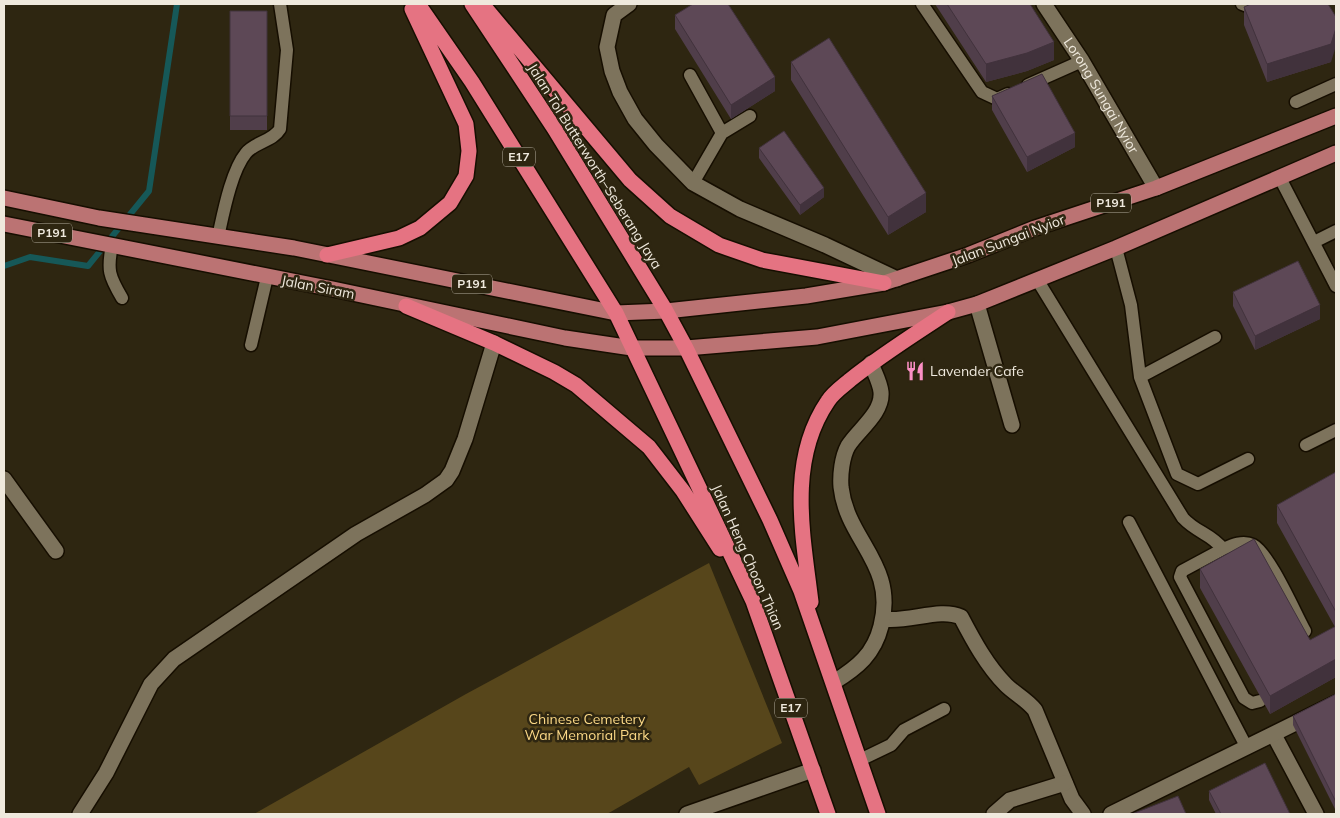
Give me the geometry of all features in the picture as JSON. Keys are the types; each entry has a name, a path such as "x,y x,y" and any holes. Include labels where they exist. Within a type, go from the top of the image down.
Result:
{"highway":[{"path":"328,255 399,238 420,228 450,203 466,176 469,150 466,124 410,4"},
{"name":"E17","path":"418,4 472,82 616,313 632,348"},
{"name":"Jalan Tol Butterworth–Seberang Jaya","path":"472,4 554,128 666,311 686,348"},
{"path":"482,4 630,180 670,216 719,245 762,260 890,281"},
{"path":"406,306 494,342 554,372 576,385 649,447 683,491 753,601"},
{"path":"815,629 803,536 801,480 807,446 829,400 871,363 948,312"},
{"name":"Jalan Heng Choon Thian","path":"632,348 753,601 828,814"},
{"path":"686,348 770,520 815,629 878,814"}],"main road":[{"name":"Jalan Sungai Nyior","path":"666,311 806,296 890,281 968,255 1035,228 1156,188 1336,116"},
{"name":"P191","path":"632,348 686,348 817,337 948,312 977,304 1038,281 1336,153"},
{"name":"P191","path":"4,198 99,218 328,255 616,313 666,311"},
{"name":"Jalan Siram","path":"4,224 565,338 632,348"}],"street":[{"path":"629,4 614,15 608,47 612,71 620,92 635,119 656,145 693,183 740,209 825,245 890,281"},
{"name":"Lorong Sungai Nyior","path":"1044,4 1082,61 1156,188"},
{"path":"977,304 1012,424"},
{"path":"80,814 106,773 151,684 174,659 356,534 425,495 446,480 452,471 465,439 494,342"},
{"path":"834,682 853,670 873,649 883,619 886,600 883,582 848,513 841,487 842,465 848,447 880,403 881,392 871,363"},
{"path":"4,479 56,551"},
{"path":"883,619 908,620 953,613 961,617 996,674 1007,686 1025,698 1035,710 1072,799 1084,814"},
{"path":"1111,814 1336,703"},
{"path":"1274,735 1316,814"},
{"path":"687,814 813,770"},
{"path":"994,814 1010,800 1065,783"}],"lane":[{"path":"218,238 227,198 241,160 252,147 272,137 280,129 286,50 280,4"},
{"path":"922,4 982,92 998,99 1082,61"},
{"path":"1242,4 1255,9 1268,4"},
{"path":"690,76 722,134"},
{"path":"1296,102 1336,84"},
{"path":"693,183 722,134 750,116"},
{"path":"1280,178 1336,286"},
{"path":"1314,242 1336,231"},
{"path":"106,244 109,275 122,298"},
{"path":"1116,248 1131,305 1140,376 1177,474 1198,484 1248,459"},
{"path":"251,345 267,277"},
{"path":"1038,281 1183,518 1193,529 1213,537 1223,549"},
{"path":"1140,376 1215,337"},
{"path":"1306,444 1336,430"},
{"path":"1129,522 1247,748"},
{"path":"1260,701 1252,703 1244,698 1180,577 1182,571 1237,543 1252,545 1265,556 1305,631"},
{"path":"860,760 891,746 904,730 944,709"}],"green space":[{"name":"Chinese Cemetery War Memorial Park","path":"709,563 782,743 699,785 689,767 607,814 254,814 466,694"}],"building":[{"path":"693,4 728,4 775,77 731,105 675,15"},
{"path":"947,4 1030,4 1054,42 1027,53 986,64"},
{"path":"1251,4 1328,4 1336,17 1336,28 1331,44 1267,64 1244,7"},
{"path":"230,11 267,11 267,116 230,116"},
{"path":"829,38 926,193 888,217 791,62"},
{"path":"1042,74 1075,133 1027,157 992,96"},
{"path":"784,131 824,188 800,205 759,148"},
{"path":"1298,261 1320,305 1255,336 1233,292"},
{"path":"1336,472 1336,612 1277,505"},
{"path":"1254,539 1310,640 1336,626 1336,659 1270,696 1200,569"},
{"path":"1336,694 1336,802 1293,716"},
{"path":"1265,763 1290,814 1221,814 1209,791"},
{"path":"1178,796 1186,814 1132,814"}],"waterway":[{"path":"4,266 30,257 88,266 149,191 177,4"}],"place":[{"name":"Lavender Cafe","path":"915,371"}]}
